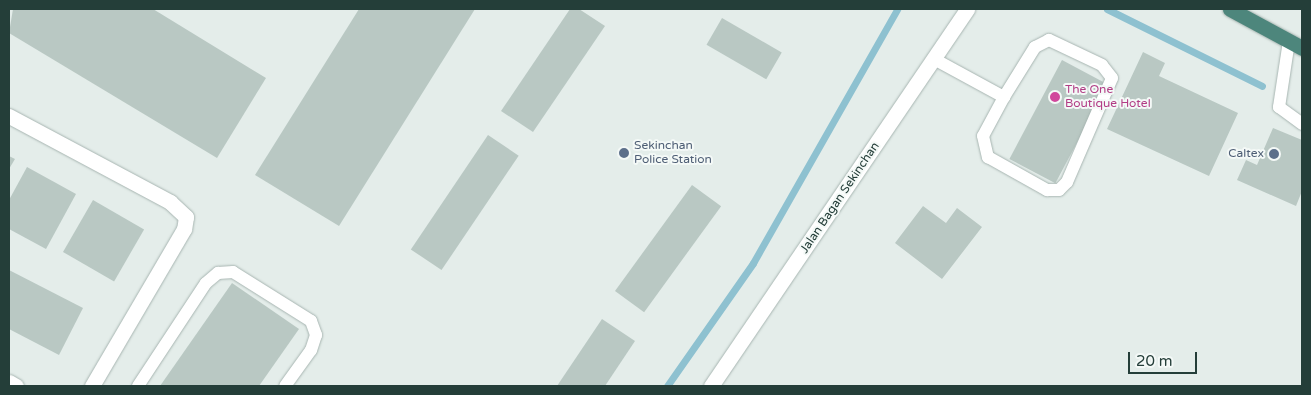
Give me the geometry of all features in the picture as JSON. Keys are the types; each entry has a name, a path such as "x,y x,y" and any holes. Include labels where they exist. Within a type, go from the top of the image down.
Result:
{"highway":[{"path":"1230,9 1296,44"}],"street":[{"name":"Jalan Bagan Sekinchan","path":"711,386 967,9"},
{"path":"9,116 170,202 186,217 184,229 92,386"},
{"path":"9,382 16,386"}],"lane":[{"path":"1049,40 1102,65 1112,78 1067,182 1059,190 1047,190 988,157 983,136 1004,97 1035,46 1049,40"},
{"path":"1296,44 1279,107 1302,124"},
{"path":"934,59 1004,97"},
{"path":"138,386 206,283 218,274 232,272 311,321 316,335 310,350 285,386"}],"building":[{"path":"13,9 153,9 266,78 217,158 9,33"},
{"path":"359,9 475,9 339,226 255,175"},
{"path":"570,9 579,9 605,26 533,132 501,111"},
{"path":"722,18 782,52 766,79 706,45"},
{"path":"1143,52 1165,63 1159,76 1238,113 1209,176 1107,129"},
{"path":"1062,60 1108,84 1055,183 1009,159"},
{"path":"1273,128 1302,140 1302,191 1296,206 1237,180 1246,160 1257,165"},
{"path":"488,135 519,156 442,270 411,249"},
{"path":"9,156 15,159 9,169"},
{"path":"27,167 76,194 46,249 9,229 9,200"},
{"path":"692,185 721,206 644,312 615,291"},
{"path":"93,200 144,230 114,281 63,252"},
{"path":"923,206 946,223 957,208 982,227 942,279 895,243"},
{"path":"9,270 83,308 59,355 9,329"},
{"path":"232,283 299,329 259,386 160,386"},
{"path":"602,319 635,341 605,386 557,386"}],"waterway":[{"path":"667,386 753,263 897,9"},
{"path":"1107,9 1262,86"}],"place":[{"name":"The One Boutique Hotel","path":"1055,97"},
{"name":"Sekinchan Police Station","path":"624,153"},
{"name":"Caltex","path":"1274,154"}]}
